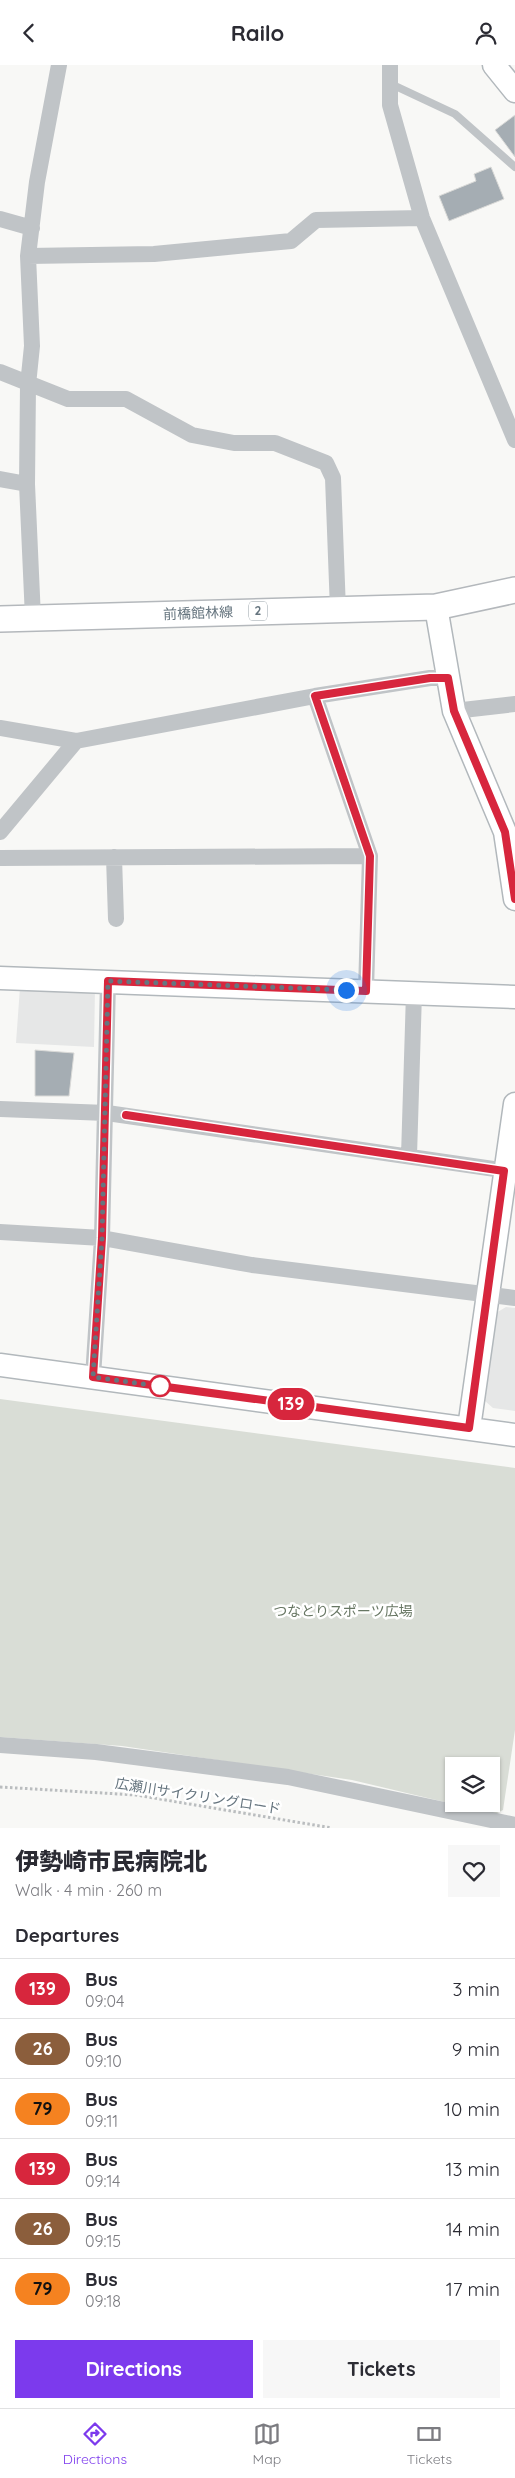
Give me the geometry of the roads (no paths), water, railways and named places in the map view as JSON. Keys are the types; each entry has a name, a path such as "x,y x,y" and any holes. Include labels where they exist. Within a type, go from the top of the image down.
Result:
{"main road":[{"name":"前橋館林線","path":"0,619 436,607 515,589"}],"street":[{"path":"33,618 27,484 28,385 32,346 28,256 37,182 59,65"},
{"path":"390,65 390,105 422,218 515,440"},
{"path":"494,65 515,91"},
{"path":"28,256 154,253 291,241 316,220 422,218"},
{"path":"0,219 32,228"},
{"path":"0,372 28,385 68,399 126,399 192,435 234,443 275,443 326,463 333,478 338,610"},
{"path":"0,479 27,484"},
{"path":"436,607 454,711 510,831 515,899"},
{"path":"0,728 76,741 315,696 430,678 448,678"},
{"path":"315,696 370,856 366,991"},
{"path":"454,711 515,704"},
{"path":"0,832 76,741"},
{"path":"0,858 370,856"},
{"path":"114,857 116,919"},
{"path":"0,978 515,997"},
{"path":"93,1377 102,1238 107,1113 108,981"},
{"path":"409,1156 414,993"},
{"path":"469,1428 488,1295 509,1172 515,1105"},
{"path":"0,1109 107,1113 509,1172"},
{"path":"0,1232 102,1238 252,1265 515,1298"},
{"path":"0,1365 515,1435"},
{"path":"0,1745 96,1752 288,1777 515,1825"}],"lane":[{"path":"390,84 455,114 515,167"}],"park label":[{"name":"つなとりスポーツ広場","path":"343,1611"}]}
